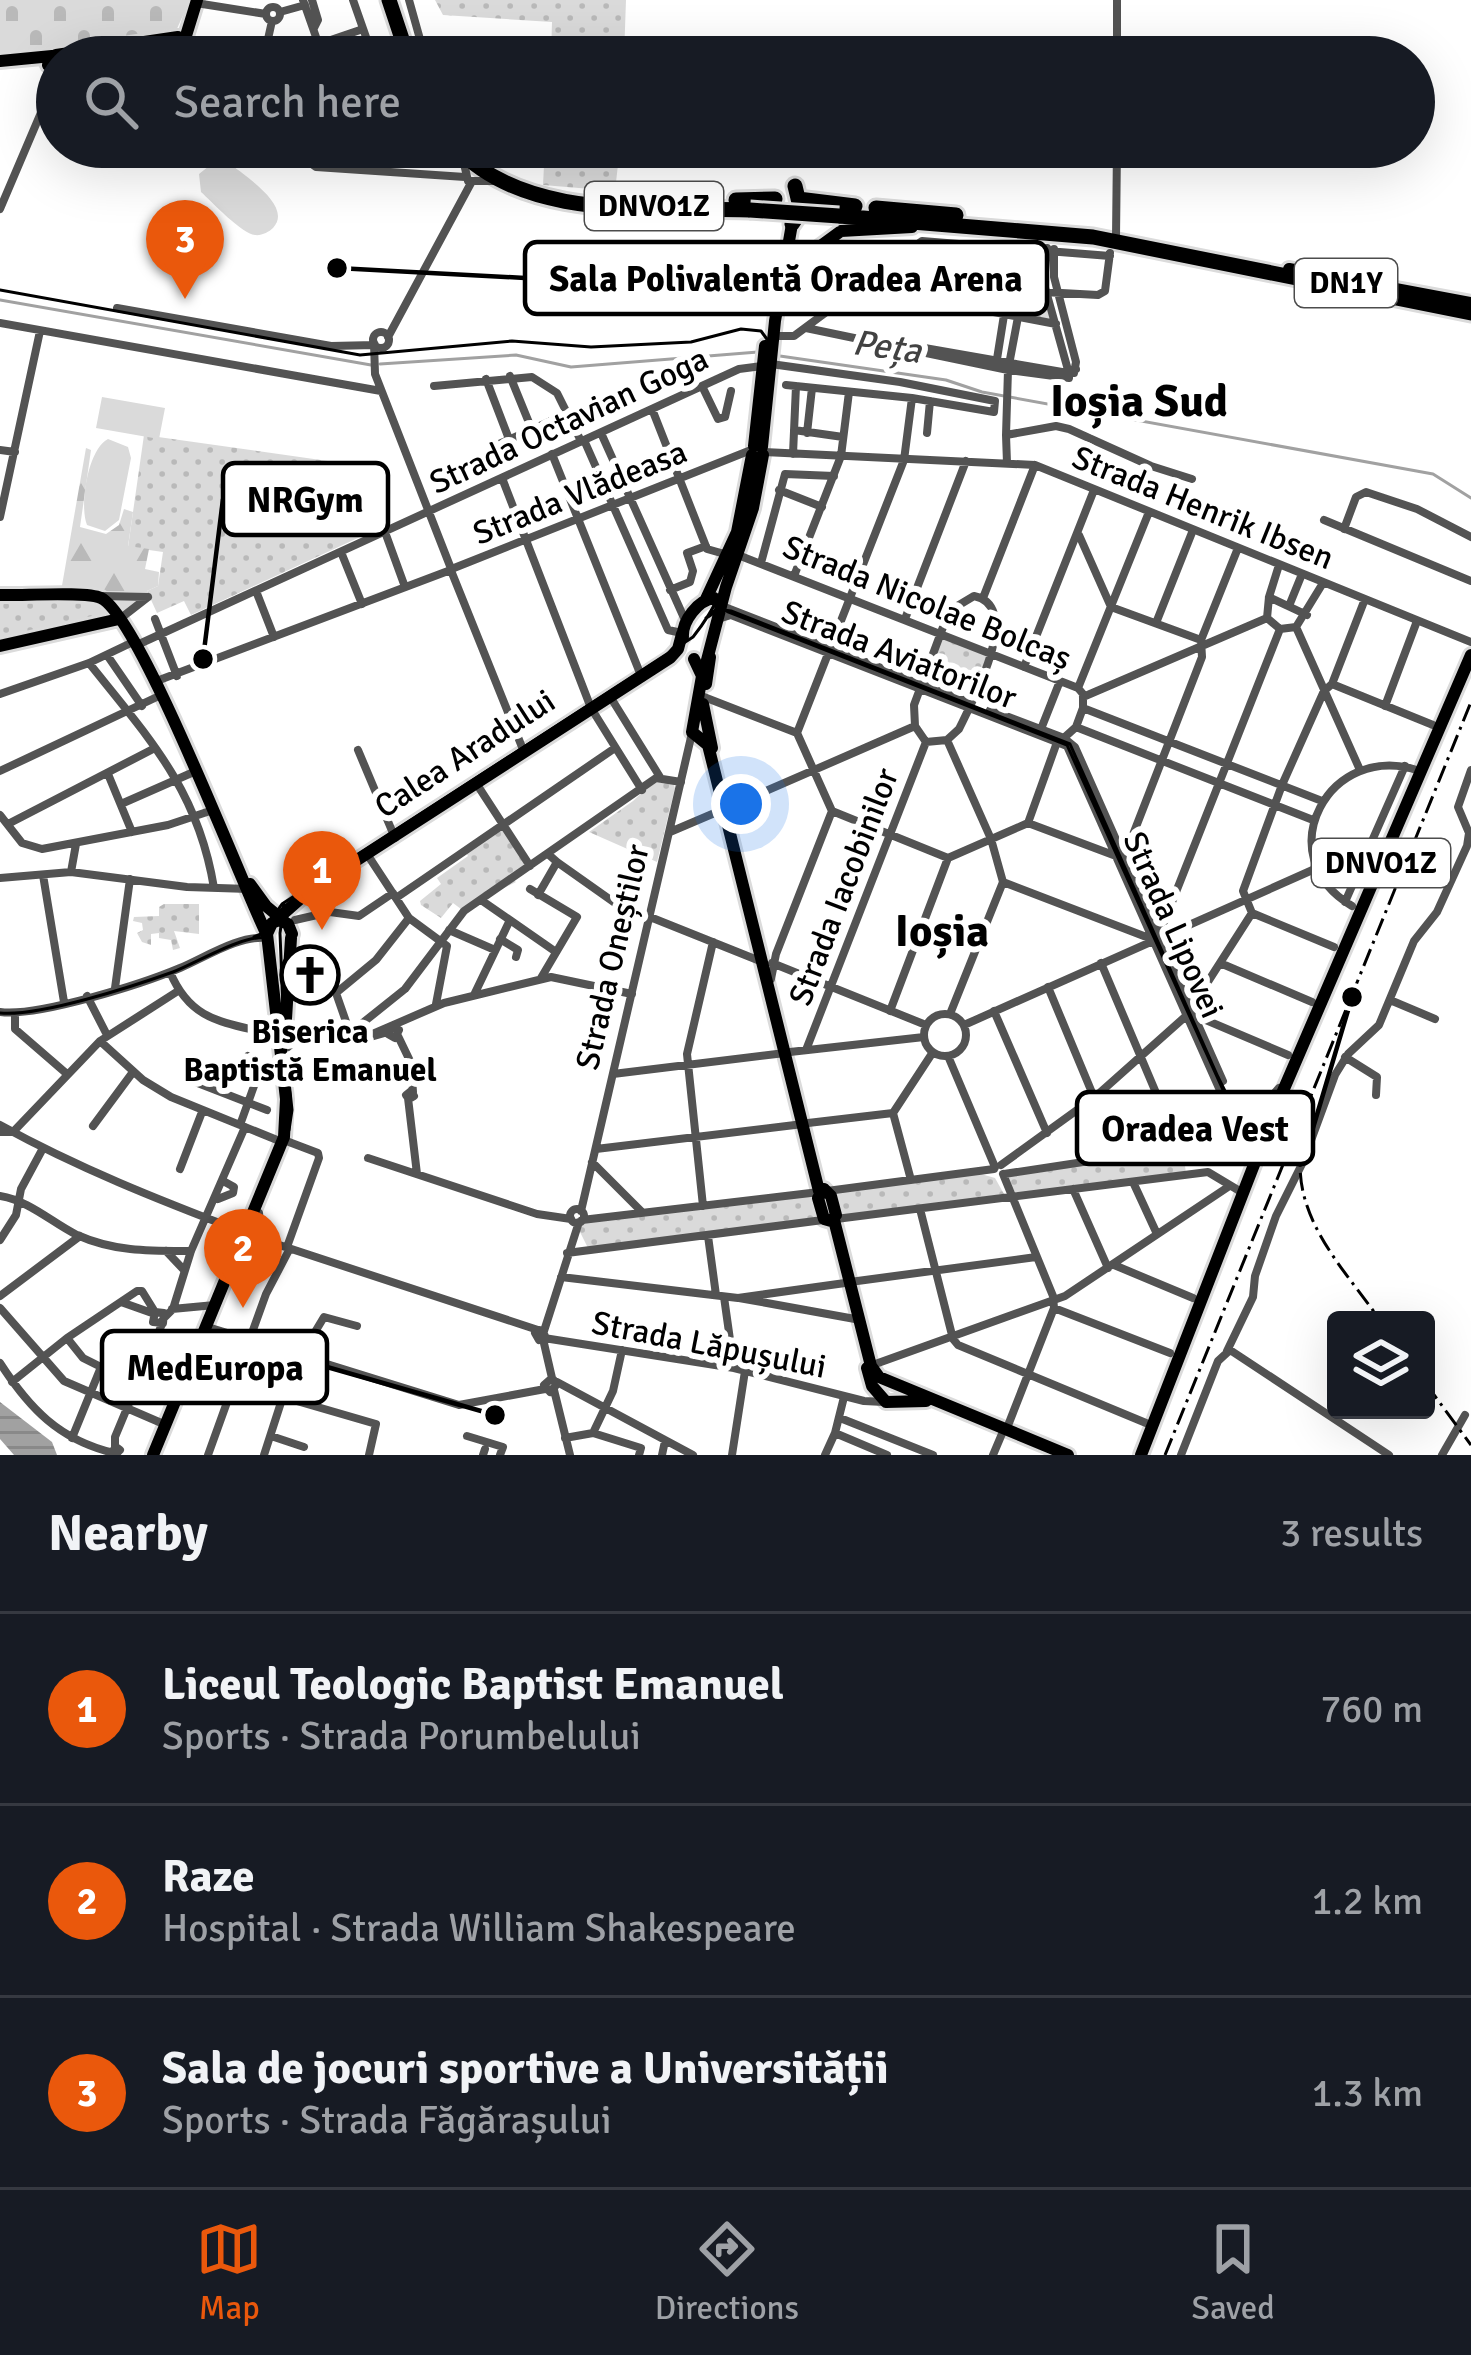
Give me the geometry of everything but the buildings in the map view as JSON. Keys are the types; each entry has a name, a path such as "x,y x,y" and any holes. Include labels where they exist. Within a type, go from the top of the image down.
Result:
{"highway":[{"path":"395,4 404,36"},
{"name":"DNVO1Z","path":"485,168 502,182 564,198 1042,227 1263,272"},
{"name":"DNVO1Z","path":"488,168 564,198"},
{"name":"Calea Aradului","path":"795,221 801,208 796,193 844,212"},
{"path":"564,198 775,199"},
{"path":"564,198 573,206 772,218"},
{"path":"876,208 1018,220 1042,227"},
{"name":"DNVO1Z","path":"844,212 1221,258"},
{"path":"795,221 1012,230"},
{"name":"DN1Y","path":"1221,258 1471,311"},
{"name":"DN1Y","path":"1263,272 1471,311"}],"main road":[{"path":"182,36 197,2"},
{"path":"0,61 36,62"},
{"name":"Calea Aradului","path":"592,709 674,655 684,629 733,555 753,508 778,285 795,221"},
{"path":"777,311 793,268 828,238 848,229 912,227"},
{"name":"Calea Aradului","path":"769,355 778,285"},
{"name":"Calea Aradului","path":"278,925 309,891 592,709 675,659 710,657 733,555"},
{"path":"0,595 91,596 106,601 134,644 246,887 278,925 281,1035 295,1112 155,1455"},
{"path":"706,599 715,598 719,610"},
{"path":"0,646 119,619"},
{"path":"684,629 694,659"},
{"name":"DNVO1Z","path":"1145,1455 1291,1070 1471,655"},
{"name":"Strada Oneștilor","path":"701,701 710,657"},
{"name":"Strada Oneștilor","path":"694,659 702,675 700,734"},
{"name":"DNVO1Z","path":"1145,1455 1288,1089 1471,667"},
{"path":"700,734 771,965 788,1053 869,1366"},
{"path":"233,851 278,925 286,962 281,1035"},
{"name":"Calea Aradului","path":"278,925 368,855"},
{"path":"155,1455 211,1328 242,1242"},
{"path":"847,1282 869,1366 886,1402 938,1402"},
{"path":"868,1402 877,1383"},
{"path":"877,1383 938,1402 1051,1452 1068,1455"}],"street":[{"path":"353,0 366,36"},
{"path":"1118,0 1118,36"},
{"path":"197,2 269,17"},
{"path":"266,36 271,7 280,12 307,2 316,36"},
{"path":"395,4 413,36"},
{"path":"342,36 363,29"},
{"path":"0,208 36,115"},
{"path":"330,168 502,182"},
{"path":"465,168 468,180 392,325 376,341 373,358 381,391 524,753"},
{"path":"863,284 1102,295 1112,244 1116,168"},
{"path":"808,326 922,241 1050,248 1112,244"},
{"path":"1050,248 1056,324 1069,373"},
{"path":"863,284 1056,324"},
{"path":"1006,463 1006,388 1018,317 1052,293"},
{"path":"1052,293 1069,373"},
{"path":"117,308 331,346 376,341"},
{"path":"997,359 1004,315"},
{"path":"0,323 381,391"},
{"path":"808,326 877,343 1069,373"},
{"name":"Strada Octavian Goga","path":"0,694 160,634 385,532 769,355 808,326"},
{"path":"0,517 40,331"},
{"path":"877,343 913,343 997,359 1008,366"},
{"path":"769,355 995,401 994,412 791,386 793,454"},
{"path":"510,376 532,430"},
{"path":"434,386 510,376 532,377 554,388 583,441 668,630 684,629 601,433"},
{"path":"868,394 870,378"},
{"path":"485,379 509,440"},
{"path":"702,386 718,418 725,418 731,391"},
{"path":"807,433 812,388"},
{"path":"794,575 841,456 848,392"},
{"path":"913,398 904,460 797,733 832,812 948,858"},
{"path":"926,433 930,401"},
{"path":"652,409 702,547 687,553 693,571 690,582 670,590"},
{"path":"490,448 551,421"},
{"path":"1006,435 1056,426 1069,429 1192,479"},
{"path":"794,430 843,437"},
{"path":"0,450 15,452"},
{"path":"551,454 642,678"},
{"name":"Strada Henrik Ibsen","path":"756,454 1035,465 1471,642"},
{"name":"Strada Vlădeasa","path":"722,462 756,454"},
{"name":"Strada Vlădeasa","path":"0,772 142,706 156,689 177,676 722,462 756,454"},
{"path":"905,620 966,460"},
{"path":"983,598 1035,465"},
{"path":"761,563 785,474 834,476"},
{"path":"502,478 592,709 642,790"},
{"path":"779,490 822,507"},
{"path":"1024,667 1094,490"},
{"path":"1344,529 1356,497 1366,492 1417,508 1471,537"},
{"path":"1080,692 1149,512"},
{"path":"1324,520 1471,581"},
{"path":"1156,623 1194,529"},
{"path":"385,532 405,587"},
{"path":"1078,534 1111,607 1201,643"},
{"name":"Strada Nicolae Bolcaș","path":"702,547 794,575 1060,681 1080,692 1083,708"},
{"path":"890,1010 948,858 1028,823 1119,854 1127,850 1202,657 1201,643 1238,548"},
{"path":"341,552 362,604"},
{"path":"1267,618 1268,597 1280,565"},
{"path":"1289,606 1302,574"},
{"path":"1267,618 1280,629 1296,627 1323,583"},
{"path":"256,590 274,638"},
{"path":"91,596 148,597 119,619"},
{"path":"974,596 983,598 998,622 970,705 959,729 947,740 926,742 915,726 914,705 949,611 974,596"},
{"path":"1268,597 1306,615"},
{"path":"1334,947 1252,913 1243,891 1282,785 1365,599"},
{"name":"Strada Aviatorilor","path":"719,610 829,651"},
{"name":"Strada Aviatorilor","path":"719,610 1062,740"},
{"path":"1080,692 1267,618"},
{"path":"154,619 177,676"},
{"path":"1385,706 1417,621"},
{"path":"1296,627 1328,687 1360,770"},
{"path":"1136,932 1154,924 1218,784 1280,629"},
{"path":"107,656 142,706"},
{"path":"89,663 178,779 197,817 214,888"},
{"path":"1041,729 1060,681"},
{"path":"1328,687 1433,725"},
{"path":"611,698 660,777 681,782"},
{"path":"701,701 797,733"},
{"name":"Strada Aviatorilor","path":"970,705 1062,740"},
{"path":"1028,823 1062,740 1076,728 1083,708 1322,801"},
{"path":"670,832 915,726"},
{"path":"1076,728 1313,820"},
{"name":"Strada Oneștilor","path":"570,1455 539,1334 561,1277 596,1149 681,782 700,734"},
{"path":"947,740 991,839 1003,882 950,1014"},
{"name":"Strada Lipovei","path":"1062,740 1077,750 1119,854 1154,924 1155,939 1235,1107 1250,1121"},
{"name":"Strada Iacobinilor","path":"806,1050 926,742"},
{"path":"8,824 155,748"},
{"path":"0,1012 64,1002 170,972 278,925 330,912 359,916 616,748"},
{"path":"358,751 395,838"},
{"path":"1405,766 1349,904 1317,868 1313,820 1322,801 1360,770 1379,764 1405,766 1421,771"},
{"path":"1181,1455 1218,1361 1252,1297 1276,1216 1301,1166 1328,1088 1345,1058 1375,1031 1414,941 1436,912 1468,846 1470,832 1458,807 1471,770"},
{"path":"121,804 196,771"},
{"path":"108,774 132,832"},
{"path":"349,1039 405,989 464,911 660,777"},
{"path":"477,784 530,866"},
{"path":"0,815 30,848 76,844 214,810"},
{"path":"771,965 832,812"},
{"path":"71,872 76,844"},
{"path":"548,854 615,902 926,1025"},
{"path":"368,855 409,917 447,946 436,1006"},
{"path":"540,980 577,916 534,892 557,862"},
{"path":"964,1025 1317,868"},
{"path":"0,878 71,872 214,888 246,887 278,925"},
{"path":"43,875 64,1002"},
{"path":"115,988 130,879"},
{"path":"1003,882 1155,939"},
{"path":"481,900 556,952"},
{"path":"1000,1170 1095,1097 1190,1014 1252,913"},
{"path":"349,1039 336,993 376,960 409,917"},
{"path":"473,995 509,922"},
{"path":"1154,924 1173,932"},
{"path":"449,930 495,950"},
{"path":"1133,949 1136,932"},
{"path":"1164,951 1173,932"},
{"path":"500,939 518,950 516,957"},
{"name":"Strada Lipovei","path":"1155,939 1241,1129"},
{"path":"703,1206 687,1065 712,942"},
{"path":"1101,963 1179,1147"},
{"path":"1220,963 1312,1002"},
{"path":"170,972 178,991 205,1016 281,1035 361,1039 394,1033 410,1017"},
{"path":"361,1039 436,1006 551,977 632,994"},
{"path":"1048,987 1118,1155"},
{"path":"13,1132 103,1038 178,991"},
{"path":"87,996 103,1038 133,1072 202,1112 318,1154 287,1251 208,1455"},
{"path":"1390,1000 1435,1019"},
{"path":"994,1011 1047,1133"},
{"path":"16,1013 15,1029 67,1074"},
{"path":"950,1014 964,1025 964,1045 948,1056 933,1052 924,1037 926,1025 939,1015 950,1014"},
{"path":"1190,1014 1288,1055"},
{"path":"394,1033 406,1063 417,1174"},
{"path":"281,1035 304,1034"},
{"path":"613,1074 924,1037"},
{"path":"911,1180 893,1113 933,1052"},
{"path":"173,1309 191,1251 224,1182 243,1126 260,1064 248,1056"},
{"path":"948,1056 1054,1304 993,1455"},
{"path":"1345,1058 1377,1077 1376,1095"},
{"path":"204,1065 255,1084"},
{"path":"368,1158 546,1216 643,1213 1022,1171 1179,1147 1241,1129 1291,1070"},
{"path":"93,1126 133,1072"},
{"path":"195,1082 267,1109"},
{"path":"180,1169 202,1112"},
{"path":"596,1149 893,1113"},
{"path":"0,1128 42,1150 208,1216 242,1242 287,1251"},
{"path":"0,1240 42,1150"},
{"path":"592,1162 643,1213"},
{"path":"567,1252 1208,1172 1245,1194"},
{"path":"1133,1182 1157,1234"},
{"path":"869,1366 1054,1304 1228,1187"},
{"path":"1073,1189 1110,1266 1193,1298"},
{"path":"0,1196 21,1201 80,1236 134,1252 191,1251"},
{"path":"920,1209 958,1346 1146,1423"},
{"path":"208,1216 238,1220 257,1211 263,1232 287,1251"},
{"path":"0,1296 80,1236"},
{"path":"708,1236 734,1368"},
{"name":"Strada Lăpușului","path":"258,1238 539,1334 734,1368 844,1397 886,1402"},
{"path":"166,1251 184,1270"},
{"path":"763,1299 847,1282 1036,1257"},
{"path":"211,1274 226,1279"},
{"path":"561,1277 763,1299 854,1319"},
{"path":"12,1382 67,1338 140,1290 159,1315"},
{"path":"119,1302 159,1315 215,1305"},
{"path":"1054,1304 1170,1353"},
{"path":"0,1308 64,1382 166,1425"},
{"path":"0,1363 44,1421 71,1438 117,1452 126,1408 159,1315"},
{"path":"265,1455 283,1397 324,1317 357,1326"},
{"path":"211,1328 459,1405 551,1386 567,1390 693,1455"},
{"path":"67,1338 83,1358 101,1367"},
{"path":"592,1433 616,1384 622,1350"},
{"path":"1227,1351 1237,1352 1390,1455"},
{"path":"71,1438 101,1367 114,1352"},
{"path":"219,1362 239,1368"},
{"path":"732,1455 745,1371"},
{"path":"283,1397 377,1426 372,1454"},
{"name":"Strada Lăpușului","path":"825,1455 844,1397"},
{"path":"1442,1455 1465,1415"},
{"name":"Strada Lăpușului","path":"840,1418 930,1455"},
{"path":"565,1438 592,1433 640,1452"},
{"path":"835,1433 887,1455"},
{"path":"271,1436 304,1447"},
{"path":"467,1436 503,1447 500,1455"},
{"path":"606,1455 610,1439"},
{"path":"662,1455 665,1441"}],"green space":[{"path":"0,0 190,0 175,33 36,36 36,52 0,57"},
{"path":"435,0 626,0 625,36 552,36 552,22 443,15"},
{"path":"206,168 235,168 272,201 278,219 260,235 249,233 201,192 199,174"},
{"path":"544,168 618,168 615,191 543,185"},
{"path":"865,282 1047,293 1056,324 860,286"},
{"path":"102,397 165,408 159,439 96,428"},
{"path":"144,435 370,467 360,537 191,615 184,601 157,613 147,591 158,586 163,552 128,547"},
{"path":"108,439 128,447 131,458 119,520 105,531 87,525 84,505 90,465"},
{"path":"86,448 91,450 80,527 106,534 119,525 124,509 133,512 128,546 149,549 145,569 159,572 158,586 147,591 148,597 127,616 106,601 60,597"},
{"path":"0,595 91,595 119,619 0,646"},
{"path":"941,633 990,652 972,703 921,682"},
{"path":"656,779 673,783 675,788 657,862 589,832 633,801"},
{"path":"503,825 530,866 512,879 516,882 461,909 453,903 441,918 421,905 441,884 437,878"},
{"path":"164,904 199,904 199,934 174,931 180,948 173,950 171,940 159,938 159,933 151,934 151,945 142,942 137,933 143,930 142,923 133,921 134,917 159,916"},
{"path":"1183,1149 1186,1174 1016,1195 1007,1175"},
{"path":"981,1174 995,1178 1004,1194 841,1217 833,1192"},
{"path":"814,1194 820,1219 588,1248 578,1228 585,1220"}],"shaded area":[{"path":"0,1402 52,1442 57,1455 14,1455 0,1439"}],"waterway":[{"name":"Peța","path":"0,300 371,365"},
{"name":"Peța","path":"380,364 516,355 571,367 758,352"},
{"name":"Peța","path":"773,355 946,380 982,392 1433,474 1471,498"}],"tram line":[{"path":"0,290 360,355 512,341 591,347 691,342 741,329 761,331 769,342 760,445 743,532 723,587 693,637 282,904 254,937"},
{"path":"706,618 717,609 731,611 1070,744 1218,1077 1229,1099 1251,1115 1250,1127 1240,1130 1233,1125 1228,1101 1067,745 726,611 708,617"},
{"path":"156,1455 289,1130 292,1110 280,933 284,904"},
{"path":"0,1013 86,999 173,972 234,944 269,938"}],"railway":[{"path":"1165,1455 1471,702"},
{"path":"1303,1140 1300,1166 1310,1214 1334,1258 1373,1311"},
{"path":"1435,1396 1471,1445"}],"place":[{"name":"Sala Polivalentă Oradea Arena","path":"337,268"},
{"name":"Sala de jocuri sportive a Universității","path":"185,299"},
{"name":"NRGym","path":"203,659"},
{"name":"Liceul Teologic Baptist Emanuel","path":"322,930"},
{"name":"Biserica Baptistă Emanuel","path":"310,975"},
{"name":"Oradea Vest","path":"1352,997"},
{"name":"Raze","path":"243,1308"},
{"name":"MedEuropa","path":"495,1415"}],"district":[{"name":"Ioșia Sud","path":"1139,401"},
{"name":"Ioșia","path":"942,931"}]}
